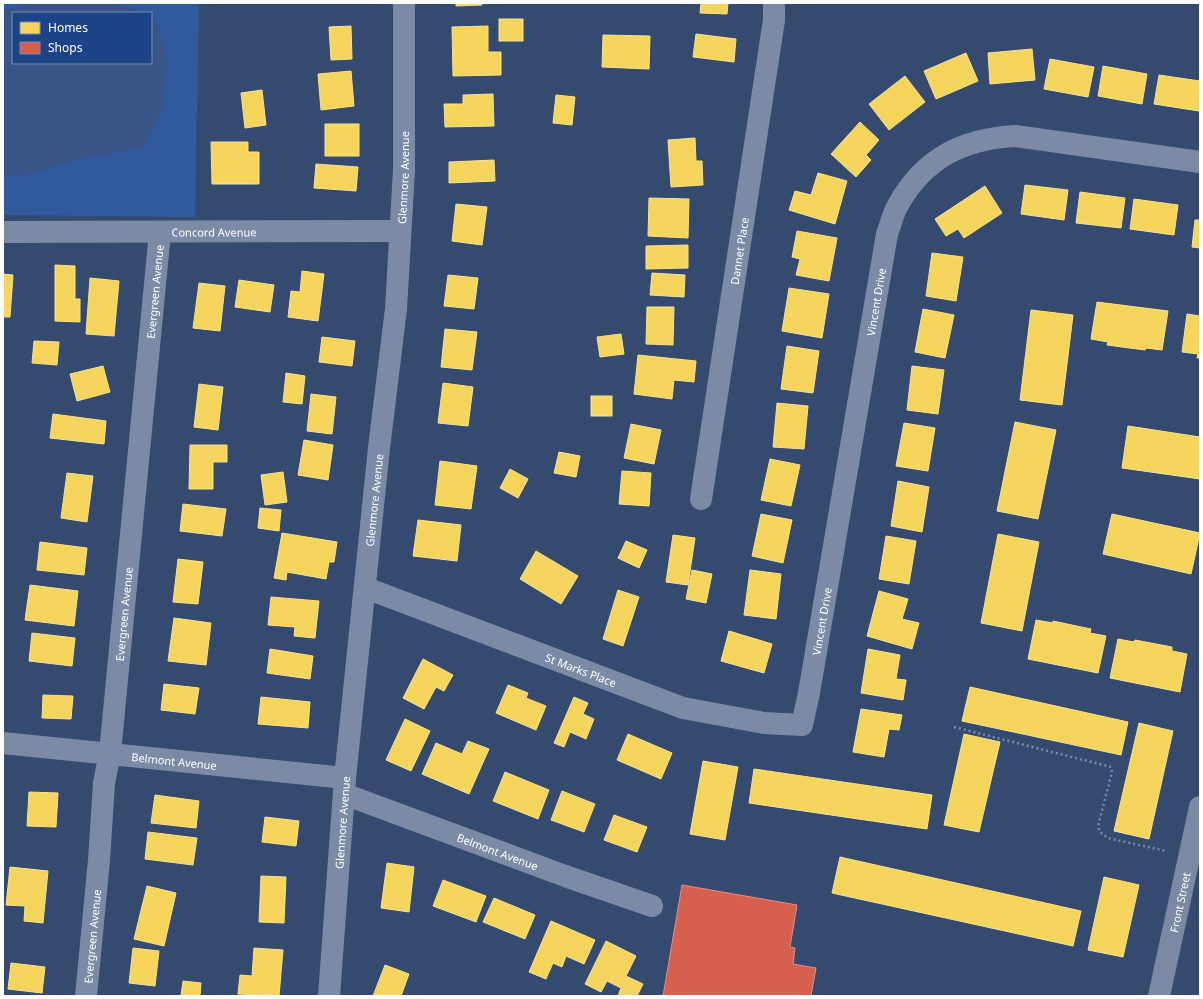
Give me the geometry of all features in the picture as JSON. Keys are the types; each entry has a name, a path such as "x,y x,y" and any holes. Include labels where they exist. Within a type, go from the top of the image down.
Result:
{"main road":[{"name":"Front Street","path":"1159,996 1200,807"}],"street":[{"name":"Glenmore Avenue","path":"329,996 345,786 379,448 396,309 404,170 404,3"},
{"name":"Dannet Place","path":"701,499 774,20 774,3"},
{"name":"Vincent Drive","path":"802,725 809,693 887,234 898,205 921,172 936,160 963,145 993,137 1015,136 1200,162"},
{"name":"Concord Avenue","path":"3,232 400,231"},
{"name":"Evergreen Avenue","path":"86,996 99,860 104,783 110,753 160,232"},
{"name":"St Marks Place","path":"366,588 683,708 764,722 802,725"},
{"name":"Belmont Avenue","path":"3,743 110,753 345,786 565,876 652,906"}],"path":[{"path":"954,727 1111,767 1112,772 1098,826 1100,832 1108,838 1166,851"}],"shaded area":[{"path":"3,3 199,3 195,217 3,215"},
{"path":"34,3 114,3 140,12 12,12 12,64 152,64 152,16 154,17 167,60 162,108 144,148 88,157 19,177 3,174 3,11"}],"building: Homes":[{"path":"456,3 482,3 482,5 456,6"},
{"path":"701,3 728,3 727,14 700,13"},
{"path":"499,19 523,19 523,41 499,41"},
{"path":"351,26 352,59 331,60 329,27"},
{"path":"488,26 488,52 501,52 501,75 453,76 452,27"},
{"path":"696,34 736,39 734,62 693,57"},
{"path":"603,35 650,36 649,69 602,67"},
{"path":"1032,49 1035,80 990,84 988,53"},
{"path":"966,53 978,81 936,99 924,71"},
{"path":"1050,59 1094,67 1088,97 1044,89"},
{"path":"1103,66 1147,74 1142,104 1098,96"},
{"path":"351,71 354,106 321,110 318,74"},
{"path":"1159,75 1200,81 1199,111 1154,104"},
{"path":"905,76 925,102 889,130 869,104"},
{"path":"262,90 266,125 245,128 241,93"},
{"path":"493,94 494,126 445,127 444,104 463,104 463,95"},
{"path":"556,95 575,97 572,125 553,123"},
{"path":"860,122 879,140 866,155 871,160 856,177 831,154"},
{"path":"325,124 359,124 359,156 325,156"},
{"path":"695,138 696,161 702,161 703,185 671,187 668,140"},
{"path":"211,142 248,142 248,152 259,152 259,184 212,184"},
{"path":"494,160 495,181 449,183 449,162"},
{"path":"316,164 358,167 356,191 314,188"},
{"path":"818,173 847,181 835,224 789,210 795,191 811,195"},
{"path":"1025,185 1068,190 1064,220 1021,214"},
{"path":"985,186 1002,213 964,238 958,229 946,236 935,219"},
{"path":"1080,192 1125,198 1121,228 1076,223"},
{"path":"649,198 689,199 688,238 648,236"},
{"path":"1134,199 1178,205 1174,235 1130,229"},
{"path":"456,204 487,207 482,245 452,241"},
{"path":"1195,220 1200,220 1200,248 1192,247"},
{"path":"797,231 837,238 829,281 796,275 800,259 792,257"},
{"path":"688,245 688,268 646,269 646,246"},
{"path":"932,253 963,257 956,301 926,296"},
{"path":"55,265 75,266 75,299 80,299 80,322 55,321"},
{"path":"302,271 324,274 318,321 288,317 291,291 300,292"},
{"path":"652,273 685,275 684,297 650,295"},
{"path":"3,274 13,275 10,317 3,317"},
{"path":"448,275 478,278 474,309 444,306"},
{"path":"90,278 119,281 114,336 86,334"},
{"path":"239,280 274,285 270,312 235,307"},
{"path":"199,283 225,286 220,331 193,328"},
{"path":"789,288 829,294 822,338 782,331"},
{"path":"1097,302 1168,311 1162,350 1146,348 1145,350 1107,345 1108,342 1091,339"},
{"path":"647,307 674,307 673,345 646,344"},
{"path":"923,309 954,315 945,358 915,352"},
{"path":"1031,310 1073,315 1062,405 1020,400"},
{"path":"1187,314 1200,316 1200,358 1197,358 1198,354 1182,352"},
{"path":"445,329 477,332 472,370 441,367"},
{"path":"621,334 624,354 600,357 597,337"},
{"path":"322,337 355,341 352,366 319,362"},
{"path":"34,341 59,342 57,365 32,363"},
{"path":"787,346 819,351 813,393 781,389"},
{"path":"638,355 696,361 694,382 674,380 672,399 634,394"},
{"path":"103,366 110,392 77,401 70,374"},
{"path":"912,366 944,370 938,414 907,410"},
{"path":"286,373 305,376 302,404 283,402"},
{"path":"443,383 473,387 468,426 438,423"},
{"path":"199,384 223,387 218,430 194,427"},
{"path":"311,394 336,397 332,434 307,431"},
{"path":"591,396 612,396 612,416 591,416"},
{"path":"777,403 808,406 804,449 773,447"},
{"path":"53,414 106,421 104,444 50,438"},
{"path":"1015,422 1056,430 1038,519 997,511"},
{"path":"904,423 935,428 928,471 896,466"},
{"path":"631,424 661,430 654,464 624,458"},
{"path":"1128,426 1200,437 1200,479 1122,468"},
{"path":"304,440 333,445 328,480 298,475"},
{"path":"190,445 227,445 227,462 213,462 213,489 189,489"},
{"path":"559,452 580,456 576,477 554,473"},
{"path":"770,459 800,465 791,506 761,500"},
{"path":"440,461 477,466 471,509 435,505"},
{"path":"510,469 528,479 518,498 500,488"},
{"path":"622,471 651,473 649,506 619,504"},
{"path":"283,472 287,502 265,505 261,475"},
{"path":"67,473 93,476 87,522 61,518"},
{"path":"898,481 929,487 922,532 891,526"},
{"path":"183,504 226,509 222,536 180,531"},
{"path":"260,508 281,510 279,531 258,528"},
{"path":"761,514 792,520 783,563 752,556"},
{"path":"1112,514 1200,533 1191,574 1103,554"},
{"path":"418,520 461,525 457,561 413,556"},
{"path":"282,533 337,542 334,562 329,562 326,579 287,572 286,580 274,578"},
{"path":"998,534 1039,542 1022,631 981,623"},
{"path":"673,535 695,538 688,585 666,582"},
{"path":"886,536 916,541 909,584 879,579"},
{"path":"626,541 647,550 639,568 618,558"},
{"path":"40,542 87,548 84,575 37,570"},
{"path":"536,551 578,576 561,604 520,579"},
{"path":"178,559 203,562 198,604 173,602"},
{"path":"692,570 712,574 706,603 686,599"},
{"path":"750,570 781,574 776,619 744,615"},
{"path":"30,585 78,591 74,626 25,620"},
{"path":"618,590 639,597 623,646 603,639"},
{"path":"879,591 908,599 902,619 919,623 912,649 867,636"},
{"path":"271,597 319,601 315,638 294,636 295,627 268,625"},
{"path":"174,618 211,623 206,665 168,661"},
{"path":"1036,620 1053,623 1053,621 1091,629 1090,633 1106,636 1098,673 1028,659"},
{"path":"729,631 772,644 764,673 721,661"},
{"path":"32,633 75,638 72,666 29,661"},
{"path":"1118,639 1134,642 1135,640 1172,647 1172,651 1187,654 1180,692 1110,678"},
{"path":"270,649 313,656 310,679 267,673"},
{"path":"868,649 900,655 896,679 906,680 903,700 861,693"},
{"path":"423,659 453,675 444,691 436,687 424,709 403,698"},
{"path":"164,684 199,688 195,714 161,710"},
{"path":"508,685 528,693 526,698 546,706 536,730 496,713"},
{"path":"970,687 1128,722 1121,755 962,721"},
{"path":"43,695 73,696 71,719 42,718"},
{"path":"261,697 310,702 308,728 258,724"},
{"path":"574,697 588,703 583,714 594,719 586,739 570,732 564,747 554,743"},
{"path":"861,709 902,715 899,730 889,729 884,757 853,752"},
{"path":"405,719 430,731 411,771 386,760"},
{"path":"1139,723 1173,731 1149,839 1114,831"},
{"path":"628,734 672,753 661,779 617,760"},
{"path":"964,734 1000,742 979,832 944,825"},
{"path":"468,741 489,749 469,794 422,774 436,743 462,754"},
{"path":"703,761 738,767 725,840 690,834"},
{"path":"754,769 932,795 927,829 749,803"},
{"path":"505,772 549,790 538,819 493,801"},
{"path":"562,791 595,804 584,832 551,820"},
{"path":"29,792 58,793 56,827 27,826"},
{"path":"155,795 199,801 196,828 151,823"},
{"path":"614,815 647,827 637,852 604,840"},
{"path":"265,817 299,821 296,846 262,842"},
{"path":"148,832 197,838 193,865 145,859"},
{"path":"840,857 1081,911 1073,946 832,893"},
{"path":"387,863 414,867 409,912 381,908"},
{"path":"10,867 48,871 43,923 24,921 25,906 6,905"},
{"path":"261,876 286,877 284,923 259,922"},
{"path":"1104,877 1139,885 1123,957 1088,950"},
{"path":"443,880 486,896 476,922 433,906"},
{"path":"147,886 176,893 164,946 134,939"},
{"path":"494,898 535,915 525,939 483,922"},
{"path":"551,921 595,940 584,964 566,956 562,967 553,963 546,979 529,972"},
{"path":"606,941 636,956 626,976 643,984 637,996 618,996 621,988 607,981 601,992 585,984"},
{"path":"133,948 159,951 155,986 129,983"},
{"path":"254,948 283,950 279,996 238,994 240,975 252,976"},
{"path":"11,963 45,967 42,993 8,989"},
{"path":"385,965 409,974 401,996 373,996"},
{"path":"183,981 201,983 200,996 181,996"}],"building: Shops":[{"path":"682,885 797,905 790,947 795,948 793,964 816,968 811,996 663,996"}]}
